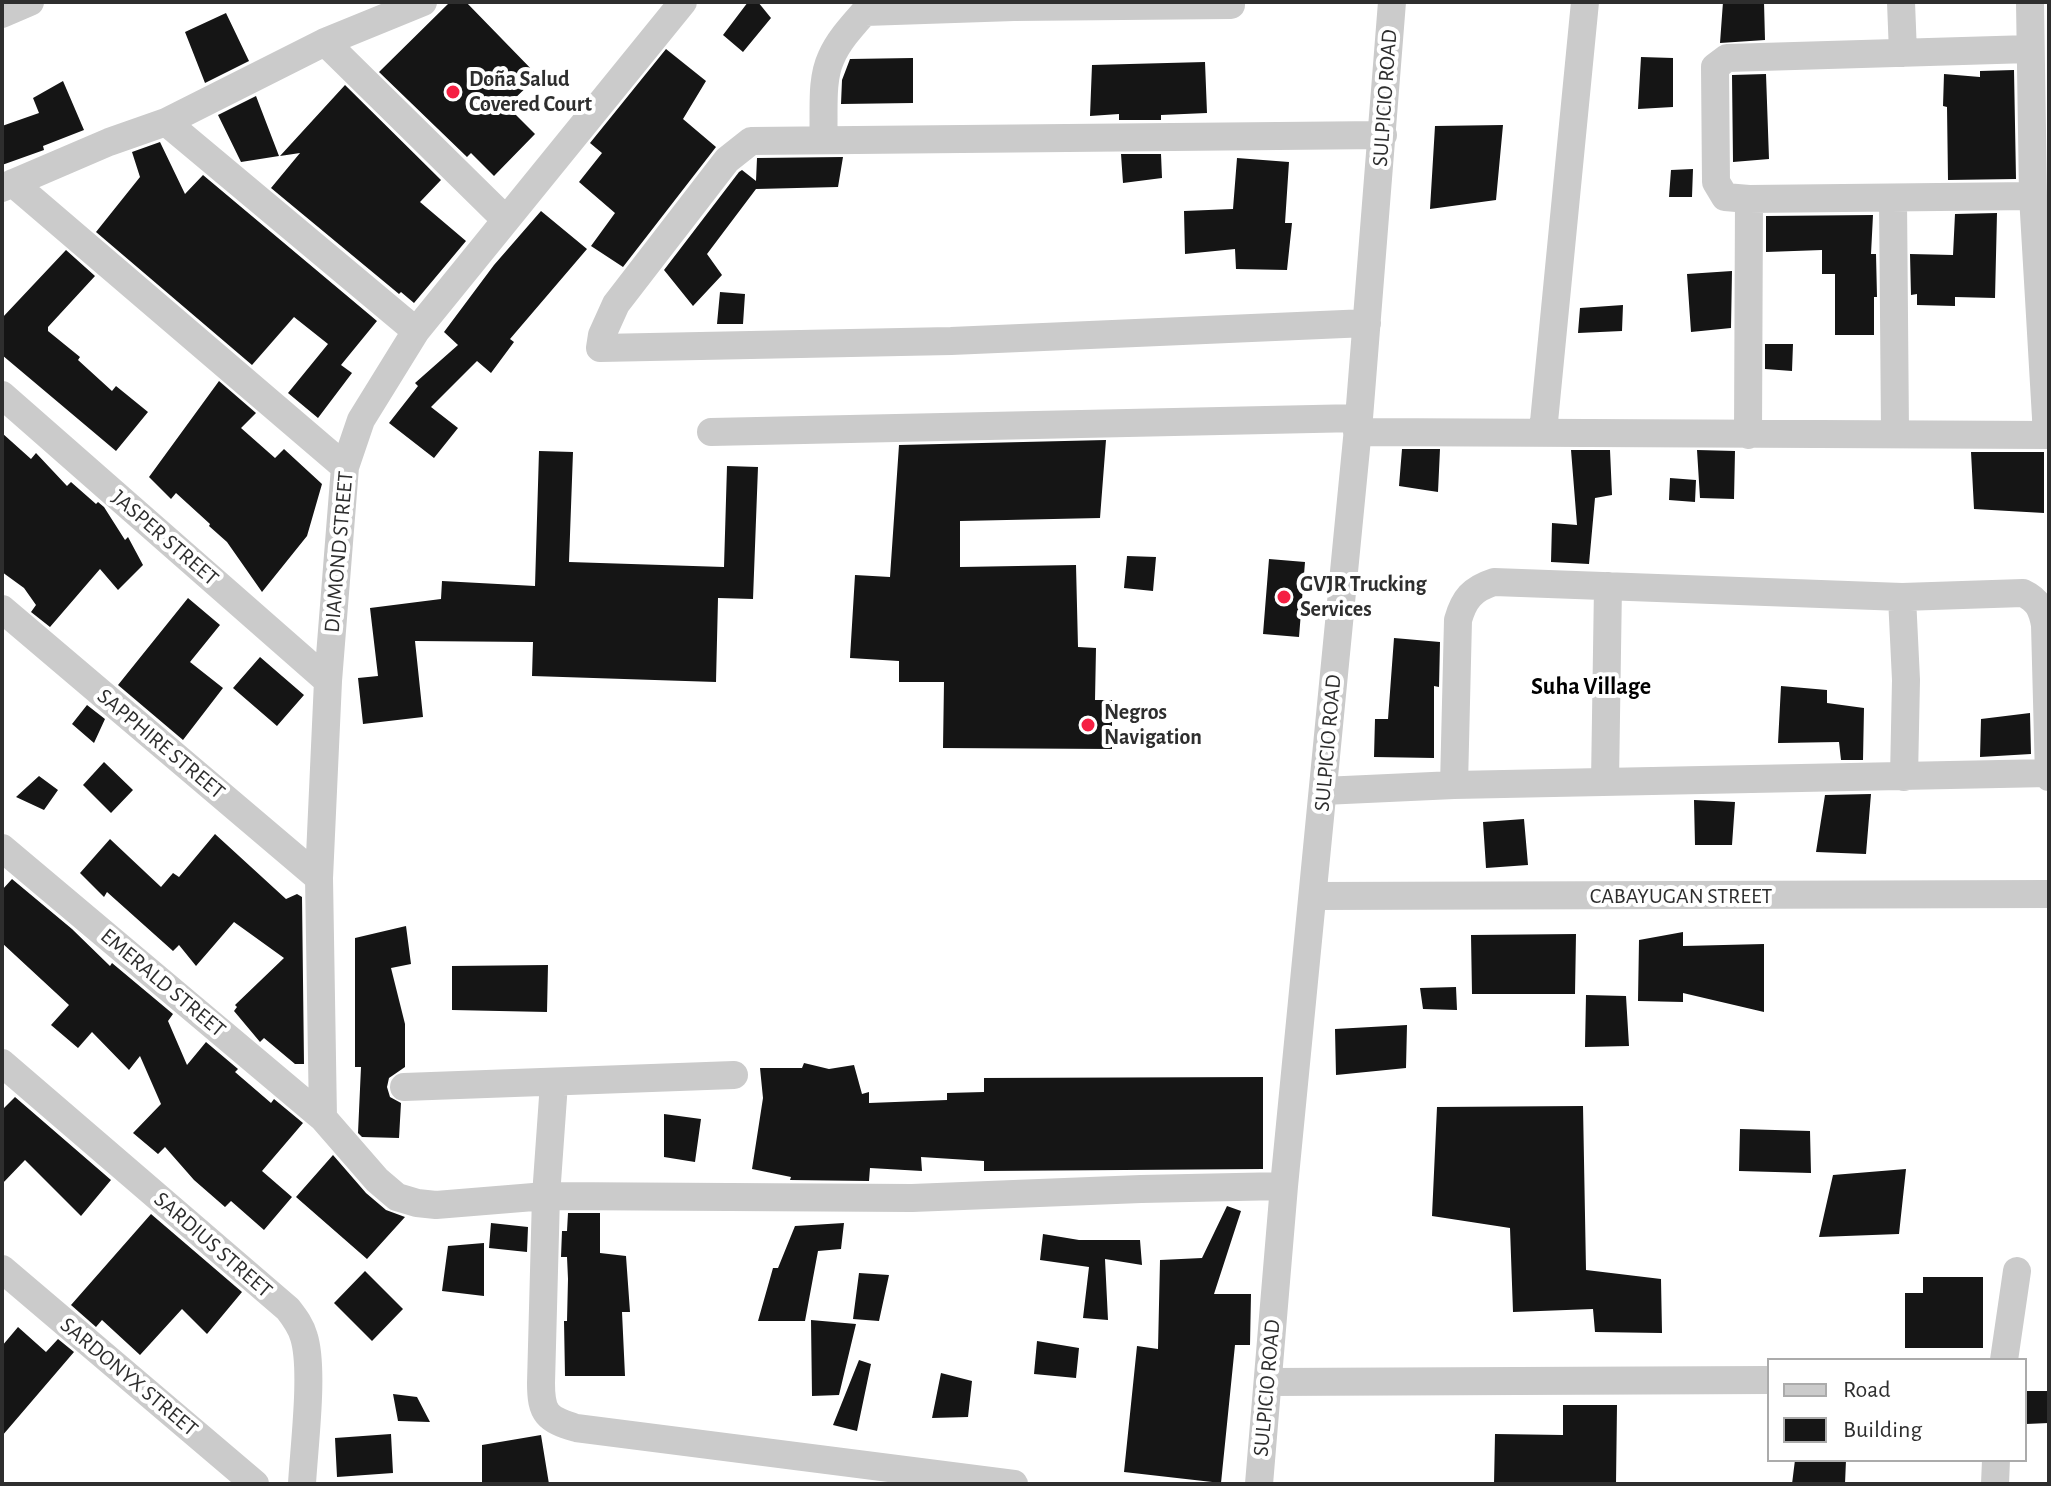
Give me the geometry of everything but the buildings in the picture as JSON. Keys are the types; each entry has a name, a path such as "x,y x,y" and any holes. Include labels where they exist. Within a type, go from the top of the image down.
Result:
{"street":[{"path":"2,14 30,2"},
{"path":"345,467 7,185 109,142 166,122 325,42 423,2"},
{"name":"DIAMOND STREET","path":"323,1118 319,878 328,681 345,467 361,420 416,331 683,2"},
{"name":"SULPICIO ROAD","path":"1259,1484 1284,1186 1358,425 1392,2"},
{"path":"1543,432 1585,2"},
{"path":"1901,2 1903,53"},
{"path":"711,432 1358,425 1748,435 1895,432 2048,435 2033,196 2030,2"},
{"path":"823,140 829,61 869,7 1231,3"},
{"path":"325,42 506,220"},
{"path":"2030,49 1727,58 1715,67 1716,182 1725,197 1749,199 2033,196"},
{"path":"166,122 416,331"},
{"path":"1367,323 951,341 600,348 602,335 616,304 739,148 751,141 1383,135"},
{"path":"1748,435 1749,199"},
{"path":"1893,199 1895,432"},
{"name":"JASPER STREET","path":"2,395 328,681"},
{"path":"1323,791 1454,785 2049,775 2045,625 2042,612 2035,599 2023,593 1902,597 1494,582 1470,594 1458,620 1454,785"},
{"path":"1605,782 1608,586"},
{"path":"1902,597 1906,680 1904,777"},
{"name":"SAPPHIRE STREET","path":"2,609 319,878"},
{"name":"EMERALD STREET","path":"2,848 323,1118 377,1180 397,1197 417,1203 436,1205 546,1196 912,1198 1284,1186"},
{"name":"CABAYUGAN STREET","path":"1313,896 2049,894"},
{"name":"SARDIUS STREET","path":"2,1063 288,1309 299,1323 308,1359 302,1484"},
{"path":"404,1087 734,1075"},
{"path":"554,1083 546,1196 541,1405 560,1423 576,1428 746,1451 1014,1484"},
{"name":"SARDONYX STREET","path":"2,1269 255,1484"},
{"path":"2004,1358 2017,1271"},
{"path":"1268,1382 1767,1380"},
{"path":"1995,1484 1996,1462"}],"place":[{"name":"Doña Salud Covered Court","path":"453,92"},
{"name":"GVJR Trucking Services","path":"1284,597"},
{"name":"Negros Navigation","path":"1088,725"}],"district":[{"name":"Suha Village","path":"1591,687"}]}
